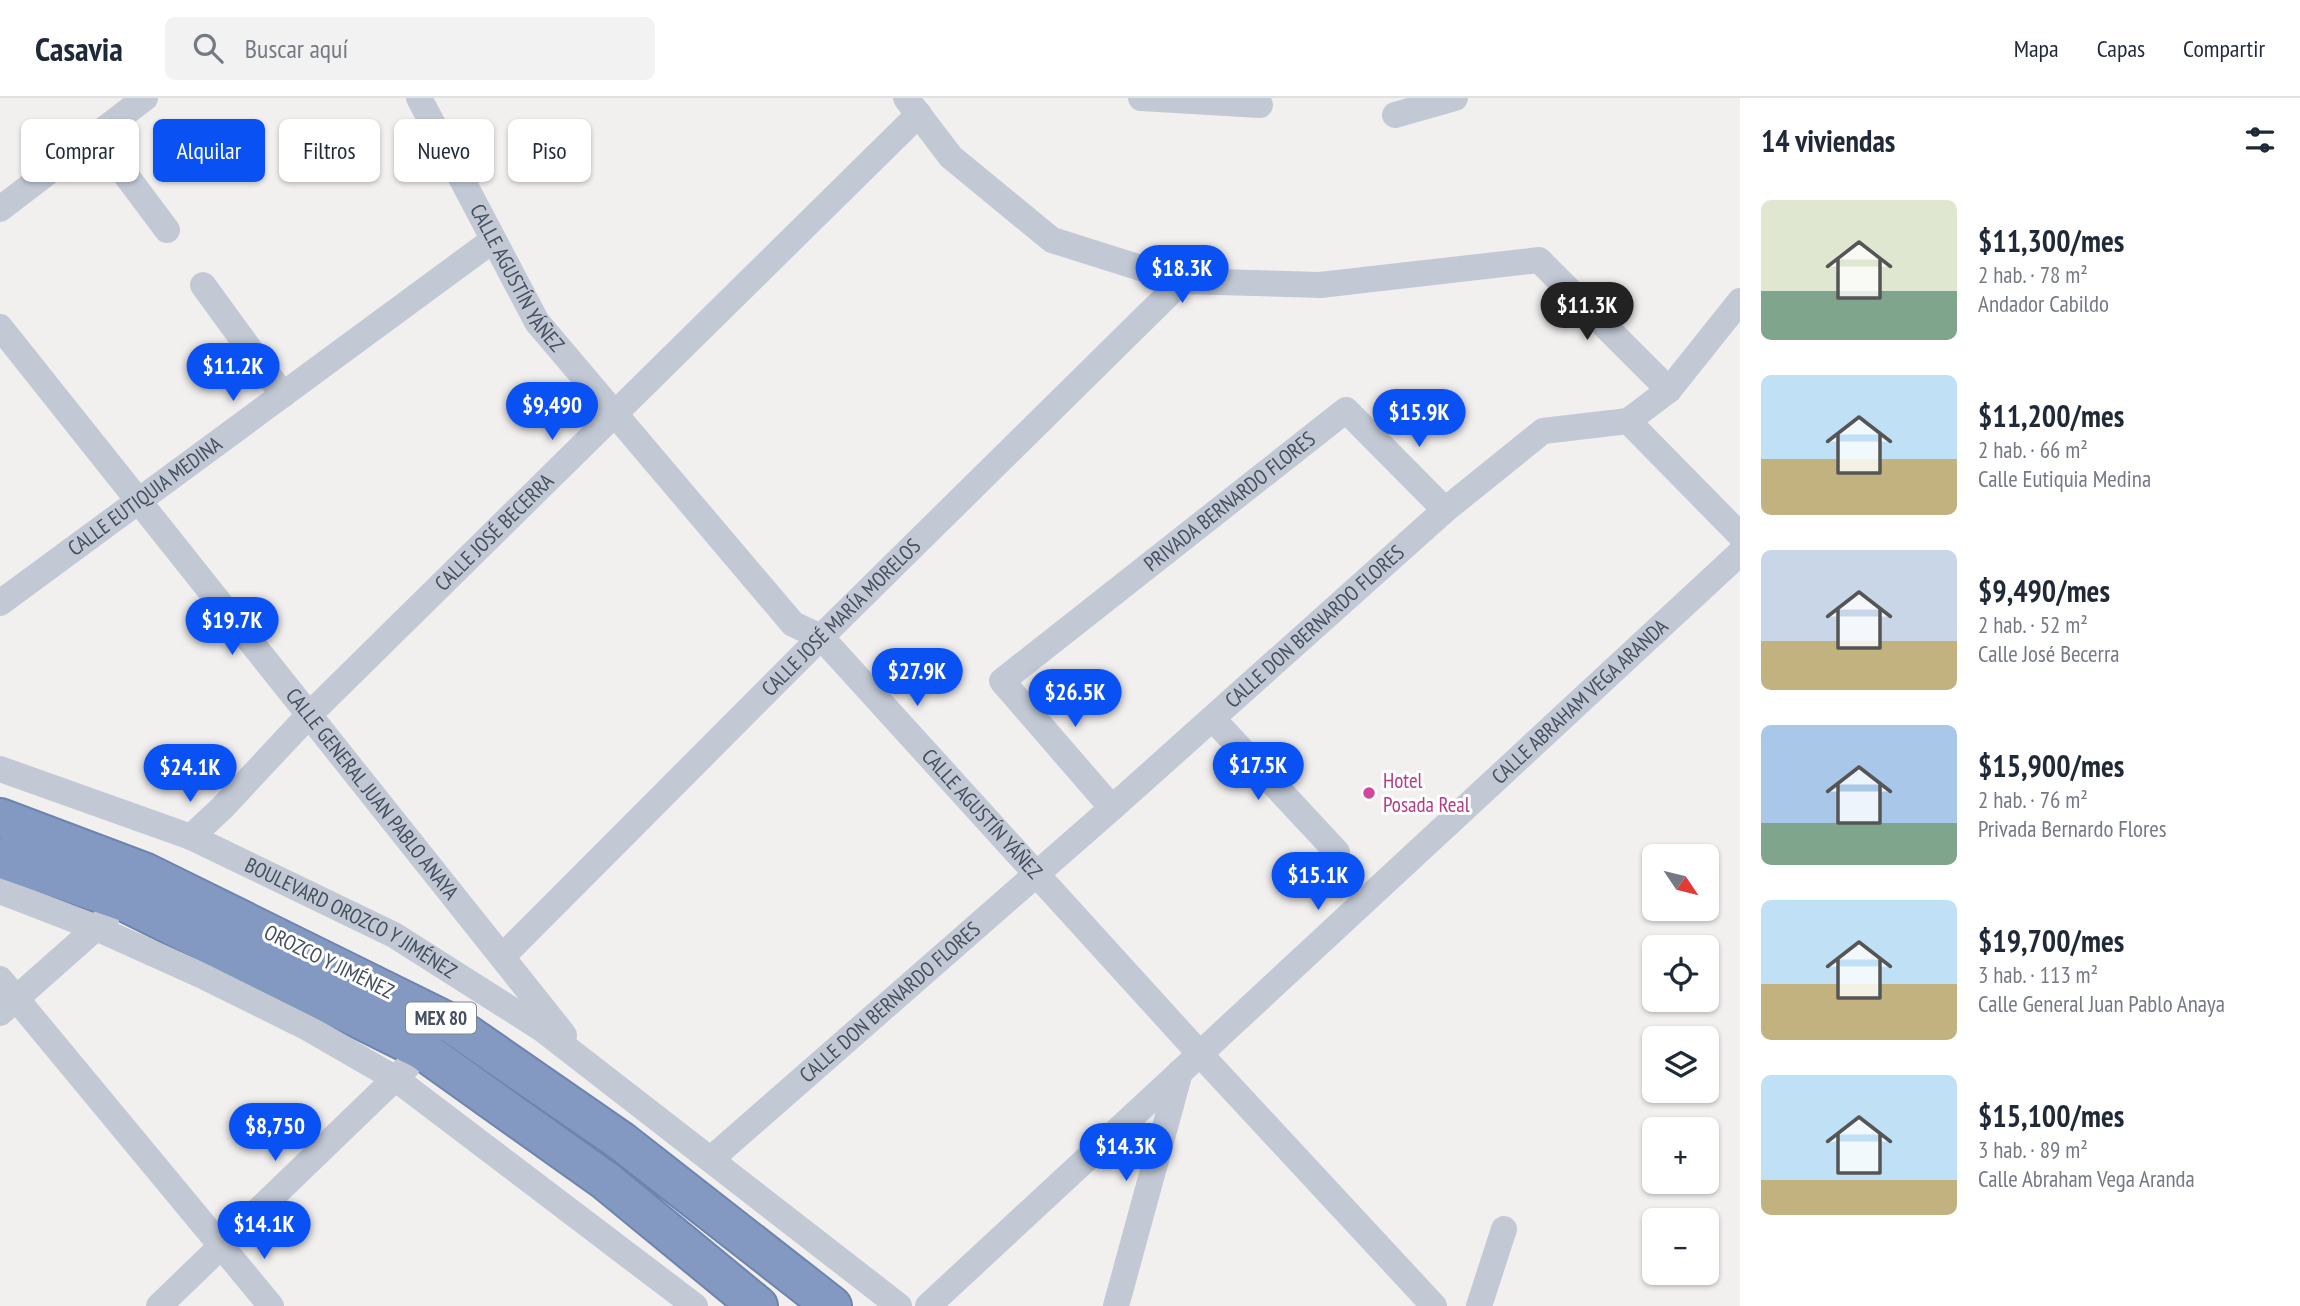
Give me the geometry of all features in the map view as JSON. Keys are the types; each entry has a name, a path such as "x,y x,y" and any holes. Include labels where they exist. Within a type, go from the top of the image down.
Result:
{"highway":[{"name":"OROZCO Y JIMÉNEZ","path":"0,818 146,873 453,1024 621,1141 832,1306"},
{"name":"OROZCO Y JIMÉNEZ","path":"0,858 125,902 422,1050 606,1181 758,1306"}],"street":[{"path":"117,119 145,98"},
{"name":"CALLE AGUSTÍN YÁÑEZ","path":"419,98 537,322 793,624 821,637 1200,1054 1434,1306"},
{"path":"1141,98 1260,105"},
{"path":"1395,116 1455,98"},
{"path":"913,106 951,157 1052,240 1182,281 1320,285 1539,260 1669,390"},
{"name":"CALLE JOSÉ BECERRA","path":"191,837 223,807 309,715 615,414 913,106"},
{"path":"0,209 35,182"},
{"path":"131,182 167,230"},
{"name":"CALLE EUTIQUIA MEDINA","path":"0,603 493,240"},
{"name":"CALLE JOSÉ MARÍA MORELOS","path":"502,957 1182,281"},
{"path":"203,285 283,395"},
{"path":"1740,301 1669,390 1628,421 1740,535"},
{"name":"CALLE GENERAL JUAN PABLO ANAYA","path":"0,327 586,1063"},
{"name":"PRIVADA BERNARDO FLORES","path":"1112,808 1002,681 1346,410 1445,510"},
{"name":"CALLE DON BERNARDO FLORES","path":"711,1159 1037,875 1445,510 1543,431 1628,421"},
{"name":"CALLE ABRAHAM VEGA ARANDA","path":"928,1306 1740,553"},
{"path":"1213,719 1338,852"},
{"name":"BOULEVARD OROZCO Y JIMÉNEZ","path":"0,769 191,837 394,935 542,1029 899,1306"},
{"path":"0,891 96,928 205,977 306,1027 396,1079 695,1306"},
{"path":"125,902 96,928 5,997 271,1306"},
{"path":"159,1306 396,1079 422,1050"},
{"path":"1116,1306 1180,1072"},
{"path":"1479,1306 1504,1229"}],"place":[{"name":"Hotel Posada Real","path":"1369,793"}]}
